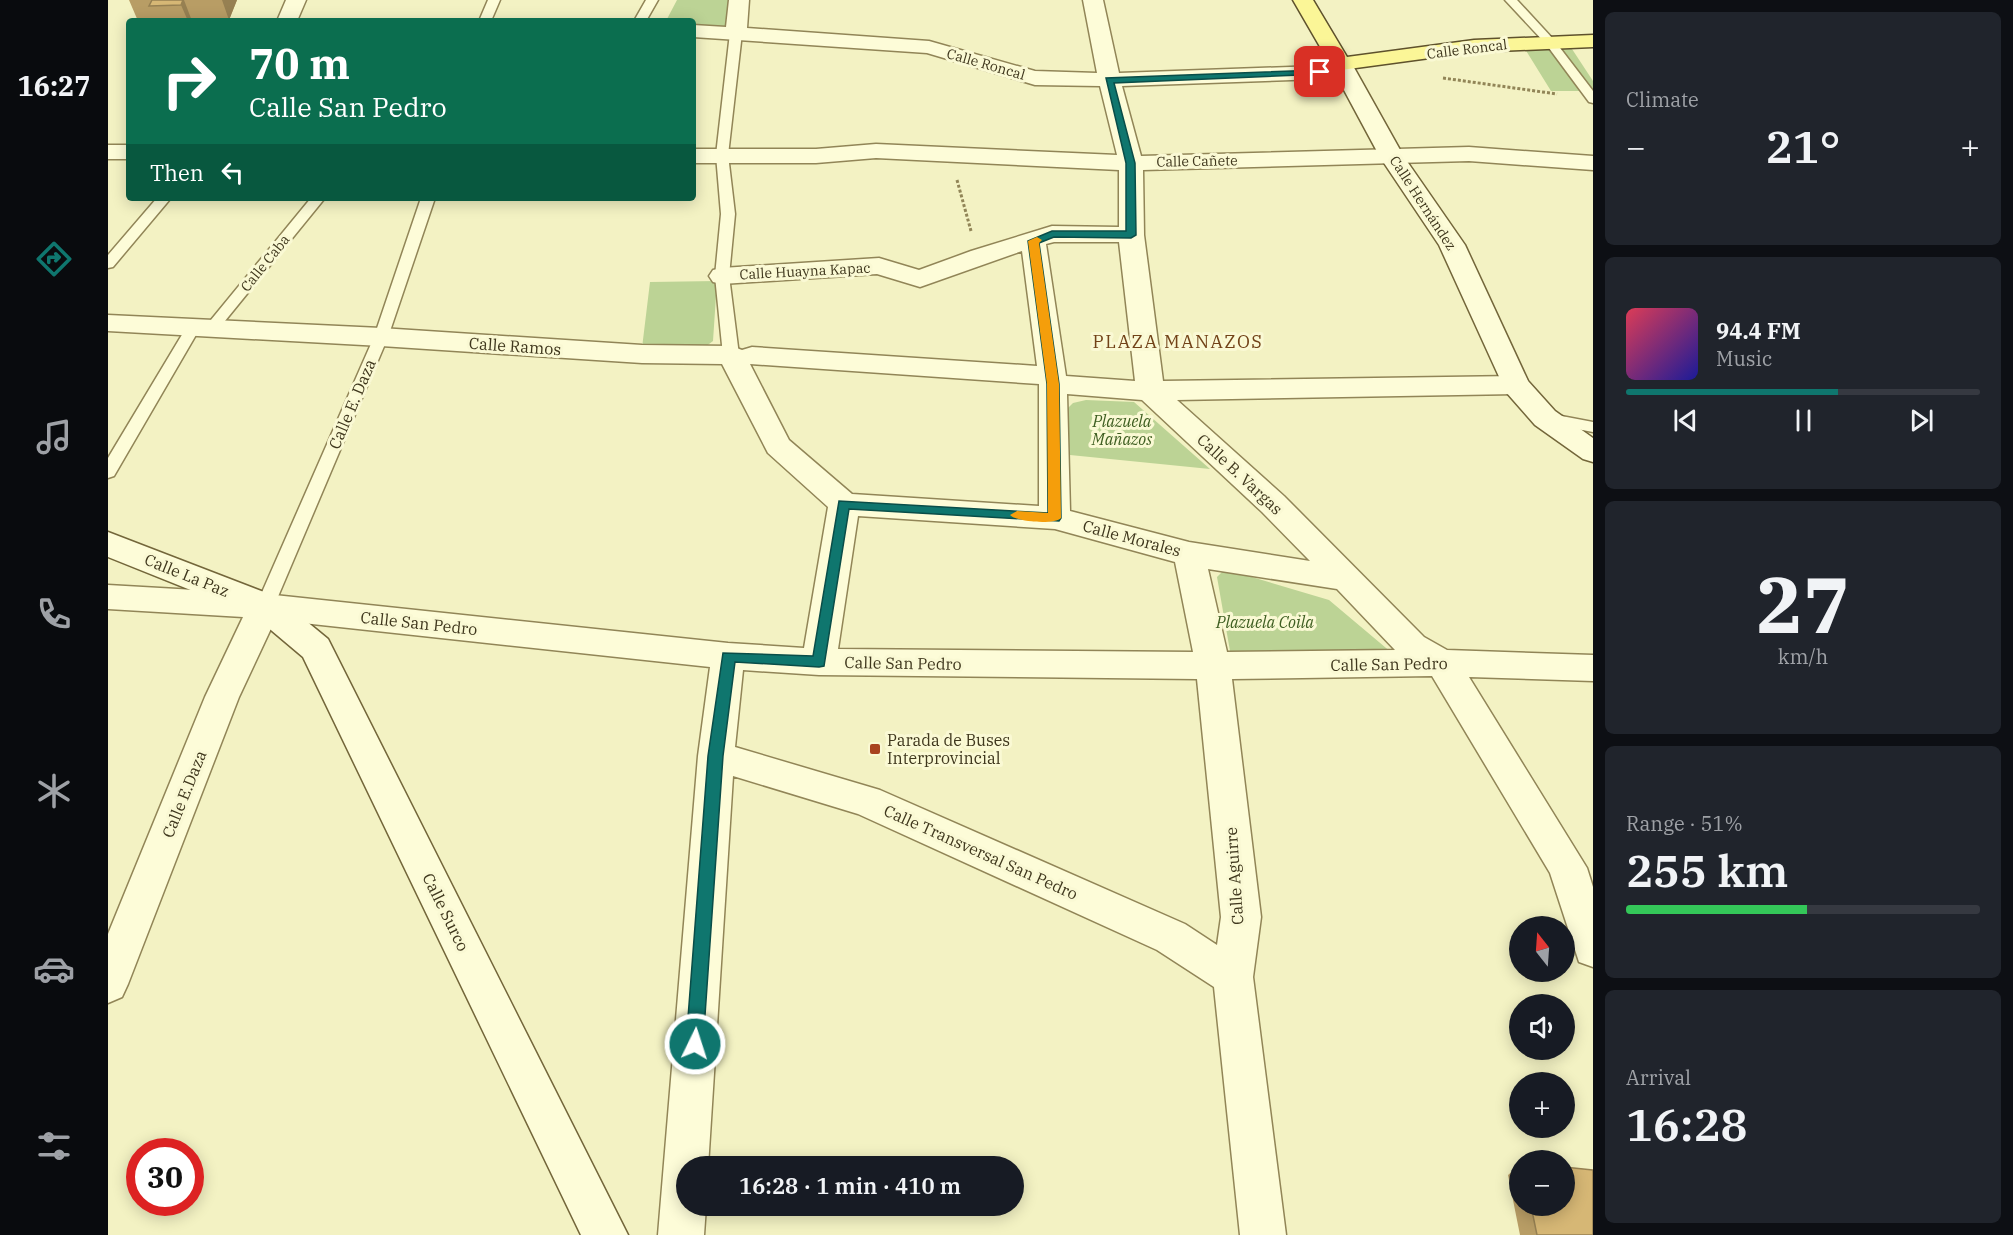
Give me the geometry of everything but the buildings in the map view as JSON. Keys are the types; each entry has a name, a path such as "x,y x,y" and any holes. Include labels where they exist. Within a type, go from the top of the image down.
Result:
{"main road":[{"name":"Calle Hernández","path":"1303,0 1341,64"},
{"name":"Calle Roncal","path":"1341,64 1474,46 1593,41"}],"street":[{"path":"288,18 297,0"},
{"path":"736,33 739,0"},
{"path":"1093,0 1109,80 1131,163 1131,235 1150,391"},
{"name":"Calle Roncal","path":"696,31 929,47 1035,78 1109,80 1320,72 1341,64"},
{"name":"Calle Hernández","path":"1341,64 1392,157 1452,245 1516,385 1545,418 1593,452"},
{"name":"Calle Cañete","path":"696,156 816,156 876,151 1131,163 1469,153 1593,163"},
{"path":"108,152 126,152"},
{"name":"Calle Huayna Kapac","path":"722,276 879,266 920,279 980,256 1052,234 1131,235"},
{"path":"1033,241 1053,380 1054,518"},
{"name":"Calle Ramos","path":"108,323 381,337 642,354 742,356 1053,380 1150,391 1516,385"},
{"path":"742,356 778,446 844,504 819,662"},
{"name":"Calle B. Vargas","path":"1150,391 1273,504 1412,646 1442,663 1580,876 1593,949"},
{"name":"Calle Morales","path":"844,504 1054,518 1190,554 1347,579"},
{"name":"Calle La Paz","path":"108,544 265,606"},
{"name":"Calle Aguirre","path":"1190,554 1213,666 1241,917 1233,977 1263,1235"},
{"name":"Calle San Pedro","path":"108,597 265,606 728,657 819,662 1213,666 1442,663 1593,668"},
{"name":"Calle E.Daza","path":"108,984 222,698 265,606"},
{"name":"Calle Surco","path":"265,606 316,648 605,1235"},
{"path":"681,1235 716,756 728,657"},
{"name":"Calle Transversal San Pedro","path":"716,756 867,801 1171,936 1233,977"}],"lane":[{"path":"486,18 494,0"},
{"path":"642,18 652,0"},
{"path":"1511,0 1550,42 1592,99"},
{"path":"736,33 722,155 728,214 722,276 742,356"},
{"path":"108,264 161,201"},
{"name":"Calle Caba","path":"108,472 202,328 315,201"},
{"name":"Calle E. Daza","path":"265,606 381,337 427,201"},
{"path":"1545,418 1593,427"}],"path":[{"path":"1443,78 1592,99"},
{"path":"959,156 957,176 980,256"}],"green space":[{"path":"677,0 741,0 730,27 696,25 696,18 668,18"},
{"path":"1525,49 1572,49 1593,81 1593,91 1551,91"},
{"path":"717,281 713,341 705,347 642,348 650,282"},
{"name":"Plazuela Mañazos","path":"1086,400 1134,402 1210,469 1070,455 1065,411 1073,403"},
{"name":"Plazuela Coila","path":"1225,569 1329,600 1392,653 1242,661 1230,651 1217,577"}],"slow traffic":[{"path":"1017,515 1054,518 1053,384 1033,241 1037,240"}],"place":[{"name":"Parada de Buses Interprovincial","path":"875,749"}],"district":[{"name":"PLAZA MANAZOS","path":"1178,341"}],"route":[{"path":"695,1044 716,756 728,657 819,662 844,504 1054,518 1053,384 1033,241 1052,234 1131,235 1131,163 1109,80 1320,72"}]}
